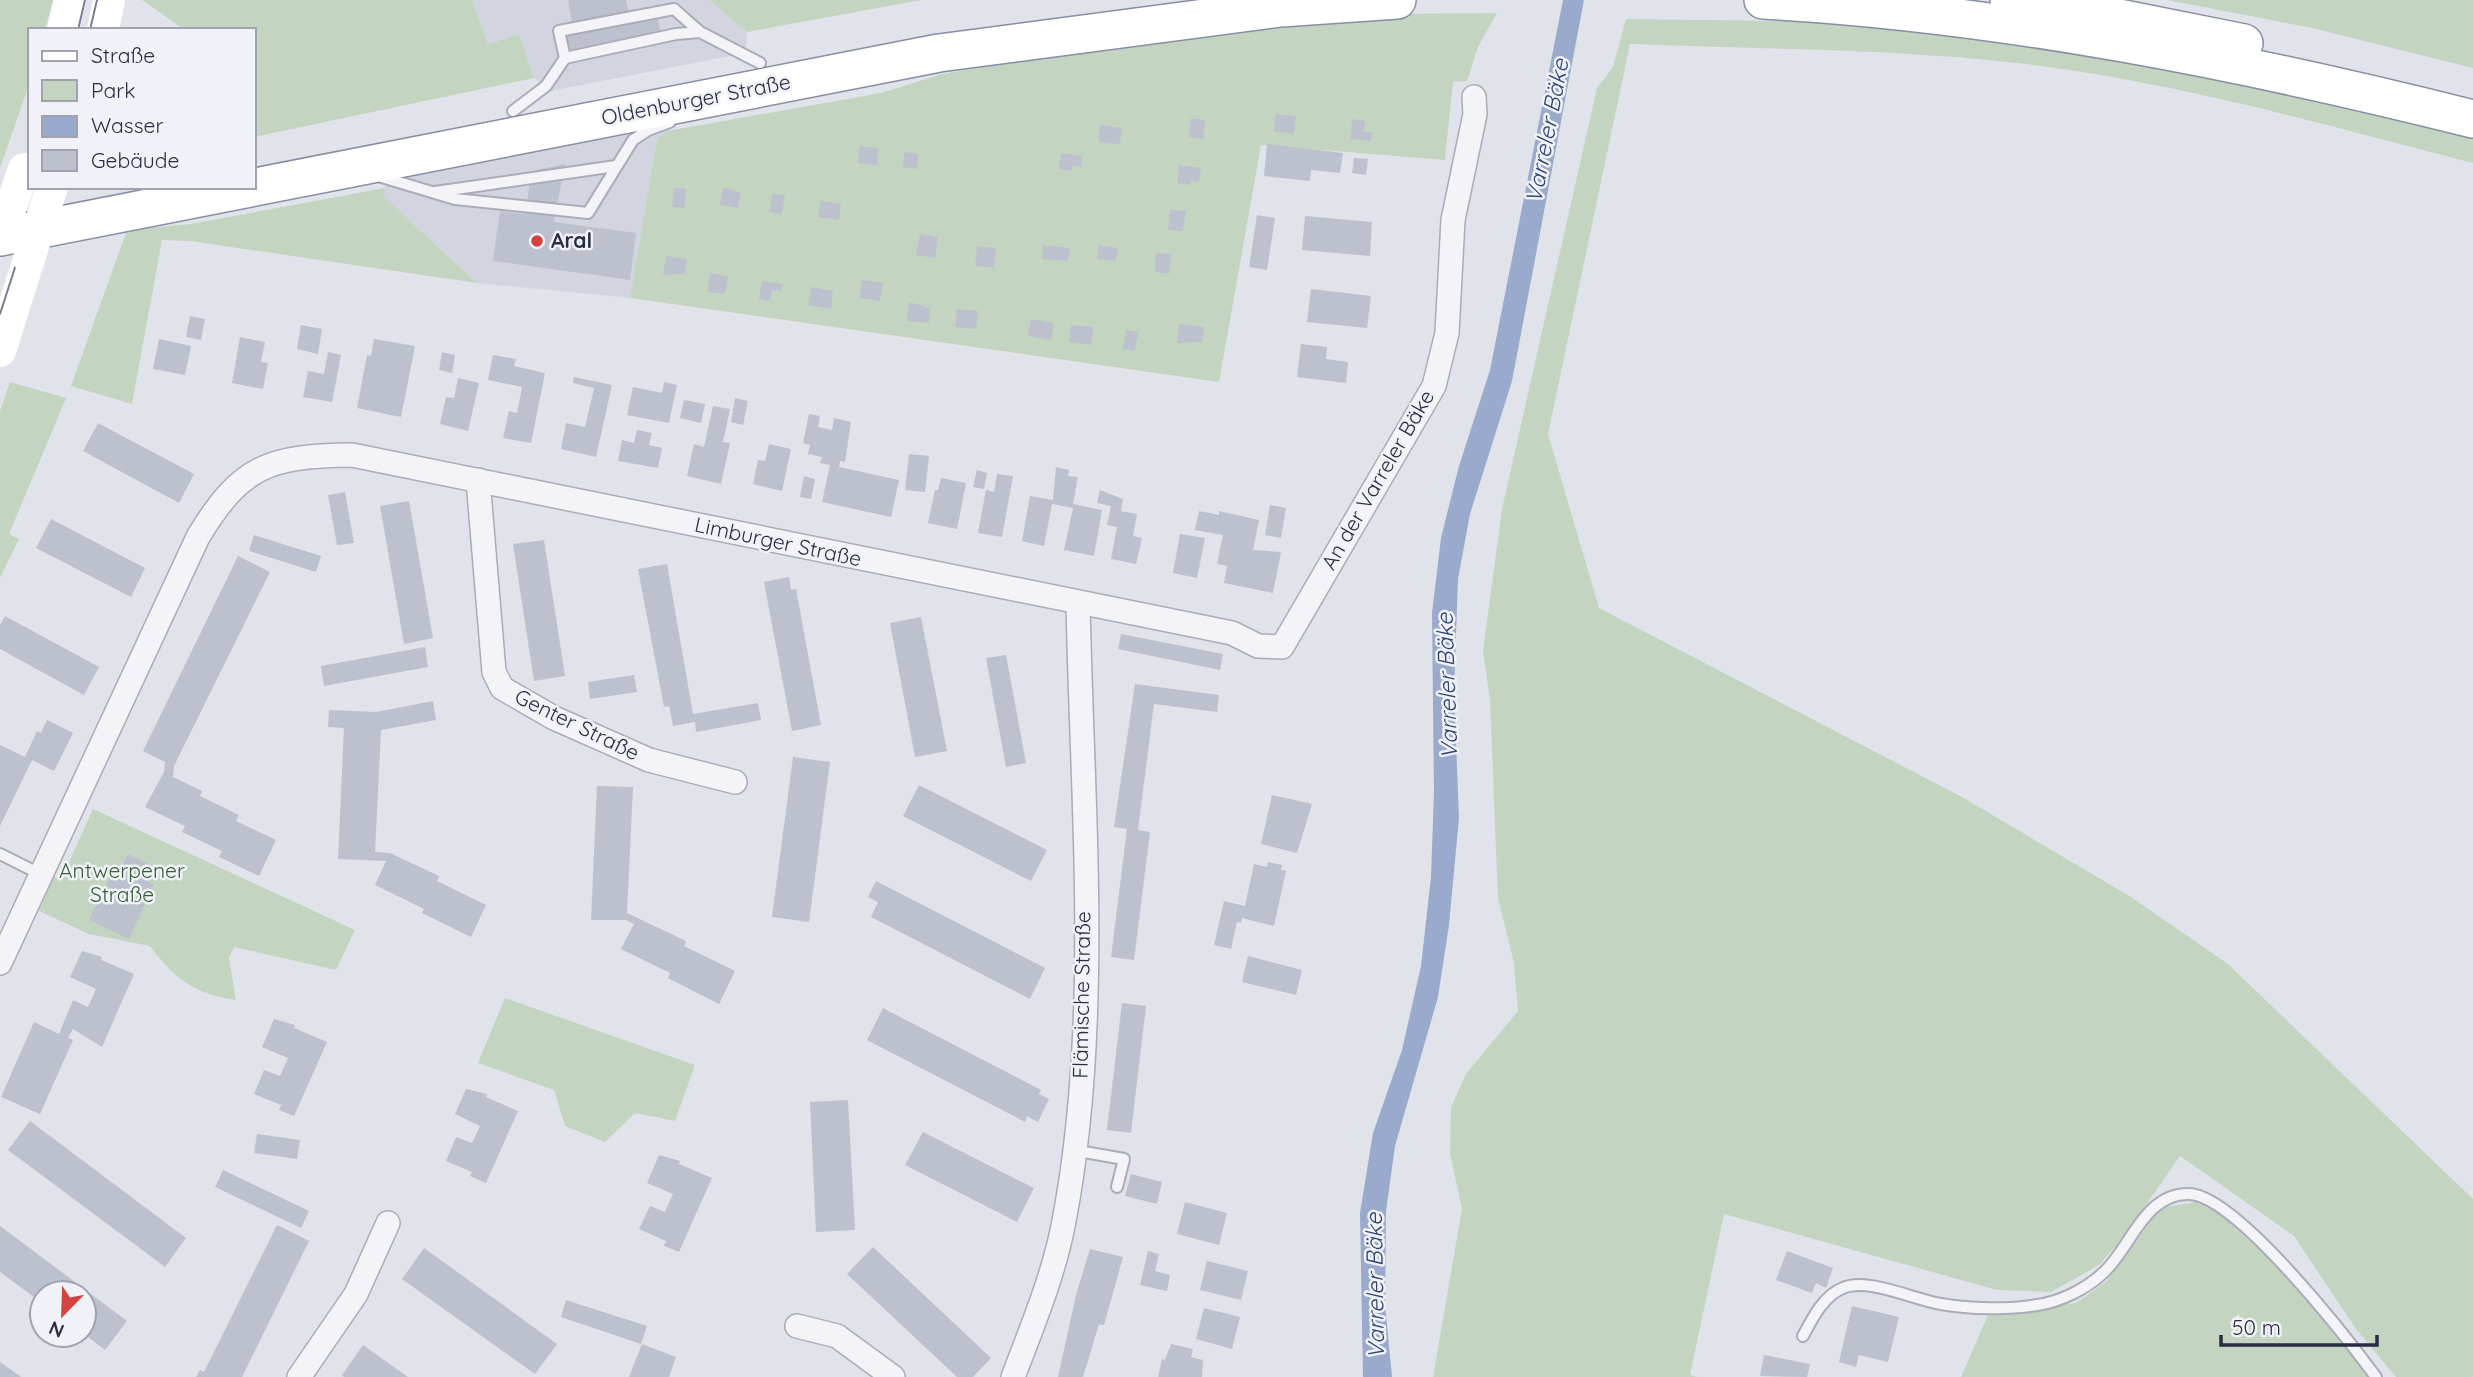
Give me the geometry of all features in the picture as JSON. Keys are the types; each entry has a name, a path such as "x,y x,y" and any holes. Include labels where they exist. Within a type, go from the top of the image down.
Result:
{"highway":[{"name":"Oldenburger Straße","path":"256,162 1008,16 1131,0"},
{"name":"Oldenburger Straße","path":"256,187 939,52 1062,34 1281,8 1397,0"},
{"path":"1763,0 1898,12 2082,36 2329,85 2473,119"},
{"path":"2009,0 2163,25 2473,97"},
{"path":"0,212 117,189"},
{"name":"Oldenburger Straße","path":"0,237 244,189"}],"main road":[{"path":"63,28 70,0"},
{"path":"103,28 108,0"},
{"path":"0,237 27,161"},
{"path":"0,351 51,189"}],"street":[{"name":"An der Varreler Bäke","path":"1282,647 1434,386 1447,333 1453,220 1475,114 1475,97"},
{"name":"Limburger Straße","path":"42,875 198,537 216,507 240,481 272,462 305,456 352,455 1232,633 1258,646 1282,647"},
{"name":"Genter Straße","path":"478,481 494,672 502,688 554,718 649,760 735,782"},
{"name":"Flämische Straße","path":"1013,1377 1044,1294 1064,1222 1084,1056 1078,603"},
{"path":"0,963 42,875"},
{"path":"299,1377 356,1294 388,1223"},
{"path":"797,1326 837,1336 893,1377"}],"lane":[{"path":"565,58 559,31 674,9 700,32 760,63"},
{"path":"513,111 546,86 565,58 676,34 700,32"},
{"path":"356,167 455,200 588,213 633,140 648,130 669,123 694,100"},
{"path":"432,192 616,166"},
{"path":"0,854 42,875"},
{"path":"1073,1150 1124,1159 1118,1187"},
{"path":"1803,1336 1817,1310 1842,1288 1862,1284 1942,1304 2038,1306 2077,1291 2104,1272 2157,1203 2189,1194 2214,1203 2293,1275 2376,1377"}],"shaded area":[{"path":"472,0 709,0 747,32 746,53 550,91 534,78 519,34 488,44"},
{"path":"658,117 667,131 657,140 630,298 477,283 384,197 386,171"}],"green space":[{"path":"0,0 53,0 46,28 28,28 28,88 0,168"},
{"path":"142,0 472,0 488,44 519,34 534,78 256,137 256,28 182,28"},
{"path":"709,0 921,0 747,32"},
{"path":"2167,0 2473,0 2473,68 2312,28"},
{"path":"1497,13 1478,47 1467,81 1453,82 1445,160 1261,145 1219,382 630,298 657,139 667,131 881,93 942,74 1206,30 1388,14"},
{"path":"1626,19 1844,22 2136,62 2429,123 2473,135 2473,163 2246,105 2075,71 1921,55 1630,44 1548,434 1599,608 1962,797 2131,897 2228,964 2473,1199 2473,1377 2396,1377 2356,1329 2294,1236 2180,1156 2123,1238 2099,1265 2051,1292 1997,1290 1724,1214 1690,1375 1697,1377 1433,1377 1462,1209 1450,1153 1451,1107 1466,1074 1518,1011 1514,963 1498,898 1490,700 1483,651 1502,509 1597,88 1613,67"},
{"path":"385,188 384,197 477,283 190,241 162,240 132,404 71,386 127,230 191,224"},
{"path":"10,382 66,398 9,534 19,539 0,578 0,411"},
{"name":"Antwerpener Straße","path":"93,809 355,930 336,970 234,947 229,958 236,1000 208,994 187,983 168,968 150,946 89,934 39,911 54,877 62,878"},
{"path":"505,998 695,1065 675,1121 635,1113 605,1142 565,1126 554,1090 478,1063"},
{"path":"2196,1202 2220,1214 2305,1292 2370,1377 1961,1377 1988,1315 2076,1303 2107,1281 2160,1208"}],"water":[{"name":"Varreler Bäke","path":"1563,0 1584,0 1512,381 1470,514 1458,579 1454,691 1459,818 1449,925 1438,997 1395,1146 1386,1211 1385,1305 1392,1377 1363,1377 1360,1213 1373,1133 1402,1050 1421,966 1431,877 1434,792 1432,613 1441,538 1459,466 1490,370"}],"building":[{"path":"568,0 626,0 628,11 655,6 661,35 569,54 563,25 572,23"},
{"path":"1276,114 1296,116 1294,134 1274,131"},
{"path":"1191,118 1205,120 1203,139 1189,137"},
{"path":"1352,119 1365,121 1364,132 1372,132 1371,141 1350,139"},
{"path":"1100,125 1122,128 1120,144 1099,142"},
{"path":"1267,144 1343,153 1340,173 1311,170 1310,181 1264,176"},
{"path":"860,146 878,148 877,165 858,163"},
{"path":"904,152 918,154 917,169 903,167"},
{"path":"1061,153 1082,156 1081,167 1072,166 1072,171 1059,169"},
{"path":"1354,158 1368,159 1366,175 1352,173"},
{"path":"565,164 554,222 636,233 630,280 493,261 500,211 525,214 532,171"},
{"path":"1179,165 1201,168 1199,182 1191,181 1190,185 1177,183"},
{"path":"723,187 741,193 738,208 720,205"},
{"path":"674,188 686,189 684,208 672,207"},
{"path":"772,194 785,195 782,214 770,212"},
{"path":"821,201 841,204 839,220 818,217"},
{"path":"1170,210 1186,211 1183,231 1168,230"},
{"path":"1257,215 1275,218 1267,270 1249,267"},
{"path":"1305,216 1372,222 1370,256 1302,250"},
{"path":"920,234 938,237 935,258 916,255"},
{"path":"1043,245 1070,248 1068,261 1042,259"},
{"path":"1099,245 1118,248 1116,261 1097,259"},
{"path":"977,246 996,248 994,268 975,266"},
{"path":"1156,253 1171,254 1169,274 1155,272"},
{"path":"666,256 687,259 685,274 663,275"},
{"path":"710,273 728,276 725,294 708,292"},
{"path":"862,280 883,283 880,301 860,298"},
{"path":"762,281 782,284 781,291 772,290 770,301 759,299"},
{"path":"811,287 833,291 831,309 808,305"},
{"path":"1311,289 1371,296 1367,328 1307,322"},
{"path":"909,302 930,308 929,323 907,321"},
{"path":"957,309 978,311 976,329 955,327"},
{"path":"190,316 205,319 201,340 186,337"},
{"path":"1031,319 1054,323 1051,340 1028,336"},
{"path":"1179,324 1204,327 1202,342 1177,343"},
{"path":"301,325 322,329 318,354 297,349"},
{"path":"1071,325 1093,327 1091,345 1069,342"},
{"path":"1126,330 1138,332 1135,351 1123,349"},
{"path":"240,337 265,342 261,362 268,363 263,389 232,383"},
{"path":"159,339 191,346 185,375 153,369"},
{"path":"374,339 415,346 401,417 357,408 367,355 371,356"},
{"path":"1301,344 1327,347 1326,359 1348,362 1346,383 1297,377"},
{"path":"328,352 341,355 332,402 303,397 308,371 324,374"},
{"path":"442,352 455,355 452,373 439,370"},
{"path":"493,355 516,359 514,366 545,373 531,443 503,438 509,411 517,413 522,387 488,380"},
{"path":"574,377 612,385 596,457 561,449 566,423 585,427 594,388 573,383"},
{"path":"458,378 479,383 468,431 440,424 446,397 454,398"},
{"path":"664,382 677,385 669,423 627,415 633,387 662,393"},
{"path":"735,398 748,401 743,425 731,422"},
{"path":"684,400 705,404 701,423 680,418"},
{"path":"713,406 730,409 723,442 730,443 721,484 687,476 694,444 704,447"},
{"path":"809,414 820,416 818,427 832,430 834,418 851,422 845,462 840,461 839,467 899,480 891,517 822,502 830,465 820,463 822,457 808,454 810,445 803,443"},
{"path":"98,423 194,474 179,503 83,451"},
{"path":"637,430 652,433 649,445 662,448 658,468 618,461 622,440 634,443"},
{"path":"769,444 791,449 782,491 753,484 758,460 765,461"},
{"path":"909,454 929,456 925,492 905,490"},
{"path":"1056,467 1069,470 1068,476 1078,477 1073,504 1102,510 1094,556 1064,550 1073,508 1052,504 1044,546 1022,541 1030,496 1053,500"},
{"path":"977,470 987,473 984,489 973,487"},
{"path":"997,474 1013,476 1002,537 978,533 986,490 994,492"},
{"path":"804,476 815,479 811,499 800,497"},
{"path":"941,478 966,483 957,529 928,523 935,490 938,490"},
{"path":"1100,490 1123,499 1121,511 1137,514 1133,536 1142,538 1136,564 1111,559 1117,527 1107,525 1111,506 1097,503"},
{"path":"345,492 354,543 337,545 328,495"},
{"path":"409,501 433,638 404,644 380,506"},
{"path":"1270,505 1286,508 1281,538 1265,535"},
{"path":"1199,511 1219,515 1219,511 1259,520 1253,550 1281,552 1273,593 1224,583 1227,566 1217,564 1223,535 1195,530"},
{"path":"51,519 145,568 131,597 36,548"},
{"path":"1180,534 1205,538 1197,578 1173,573"},
{"path":"254,535 321,556 316,572 249,551"},
{"path":"544,540 565,676 534,681 513,544"},
{"path":"238,556 270,572 174,766 173,777 202,791 200,796 239,815 236,821 276,840 259,876 219,857 222,851 182,832 185,826 145,807 164,772 165,762 143,751"},
{"path":"667,564 693,714 758,703 761,720 696,732 695,722 673,726 669,706 664,707 638,569"},
{"path":"789,577 791,590 796,589 821,725 792,731 764,582"},
{"path":"5,616 99,667 84,695 0,649 0,625"},
{"path":"921,617 947,751 915,757 890,623"},
{"path":"1121,634 1223,654 1220,670 1118,649"},
{"path":"425,647 428,667 324,686 321,666"},
{"path":"1006,655 1026,763 1006,767 986,658"},
{"path":"634,675 637,692 590,699 588,682"},
{"path":"1135,684 1219,695 1217,712 1154,704 1138,830 1150,832 1134,960 1111,957 1127,829 1114,827"},
{"path":"433,701 436,720 381,730 375,852 390,853 439,876 437,881 486,905 471,937 422,913 424,909 375,885 386,861 338,859 344,728 328,727 329,710 376,712"},
{"path":"47,720 73,733 54,771 32,760 0,826 0,745 25,757 37,731 41,733"},
{"path":"793,757 830,762 809,922 772,917"},
{"path":"919,785 1047,850 1031,881 903,816"},
{"path":"597,786 633,787 627,913 686,941 684,946 735,971 719,1004 668,978 670,973 621,949 634,924 626,920 591,920"},
{"path":"1272,795 1312,804 1297,853 1261,844"},
{"path":"128,854 155,867 148,882 154,885 129,939 89,920 115,867 120,869"},
{"path":"1268,862 1282,865 1281,870 1286,871 1274,926 1242,918 1241,923 1237,922 1231,949 1214,945 1224,901 1245,906 1254,864 1267,867"},
{"path":"876,881 1045,968 1030,999 871,917 878,902 868,897"},
{"path":"82,951 102,957 101,960 134,974 102,1047 73,1029 68,1038 73,1040 40,1114 1,1097 34,1022 59,1034 73,1000 88,1007 96,989 70,977"},
{"path":"1248,956 1302,970 1296,995 1242,982"},
{"path":"1122,1003 1146,1006 1131,1133 1107,1130"},
{"path":"883,1008 1041,1090 1039,1094 1049,1099 1038,1122 1027,1116 1025,1122 867,1040"},
{"path":"274,1019 295,1025 294,1028 327,1042 294,1116 279,1110 281,1105 254,1094 264,1070 280,1076 288,1058 262,1047"},
{"path":"466,1089 487,1094 486,1097 518,1111 486,1183 470,1176 472,1172 446,1161 456,1137 472,1143 480,1126 455,1114"},
{"path":"848,1100 855,1230 816,1232 810,1102"},
{"path":"30,1121 186,1238 165,1267 8,1150"},
{"path":"923,1132 1034,1188 1017,1222 905,1165"},
{"path":"257,1134 300,1140 297,1159 254,1153"},
{"path":"659,1155 680,1161 679,1164 712,1178 679,1252 664,1246 666,1241 639,1229 650,1206 665,1212 673,1194 647,1183"},
{"path":"223,1170 309,1211 301,1228 215,1187"},
{"path":"1131,1174 1162,1182 1157,1204 1125,1196"},
{"path":"1185,1202 1227,1213 1219,1245 1177,1234"},
{"path":"277,1225 309,1241 242,1377 196,1377 200,1370 204,1372"},
{"path":"0,1226 71,1279 28,1279 28,1293 0,1272"},
{"path":"873,1247 991,1358 973,1377 957,1377 847,1274"},
{"path":"424,1248 557,1344 535,1374 402,1279"},
{"path":"1090,1249 1123,1257 1104,1325 1099,1324 1083,1377 1058,1377 1076,1295"},
{"path":"1148,1251 1159,1254 1155,1271 1170,1275 1167,1291 1140,1285"},
{"path":"1787,1251 1833,1268 1826,1288 1816,1283 1812,1293 1776,1280"},
{"path":"1207,1261 1248,1271 1241,1300 1200,1290"},
{"path":"98,1299 127,1321 105,1350 98,1345"},
{"path":"566,1300 647,1326 641,1344 561,1317"},
{"path":"1852,1306 1899,1317 1888,1362 1859,1355 1856,1367 1839,1362"},
{"path":"1204,1308 1240,1317 1232,1349 1196,1339"},
{"path":"642,1344 676,1357 669,1377 629,1377"},
{"path":"1171,1344 1193,1349 1191,1357 1203,1360 1202,1377 1158,1377 1162,1359 1165,1360"},
{"path":"363,1345 408,1377 344,1377 342,1375"},
{"path":"1764,1355 1810,1364 1807,1377 1760,1376"},
{"path":"0,1362 21,1377 0,1377"}],"tram line":[{"path":"78,28 85,0"},
{"path":"90,28 97,0"},
{"path":"0,314 40,189"}],"place":[{"name":"Aral","path":"537,241"}]}
